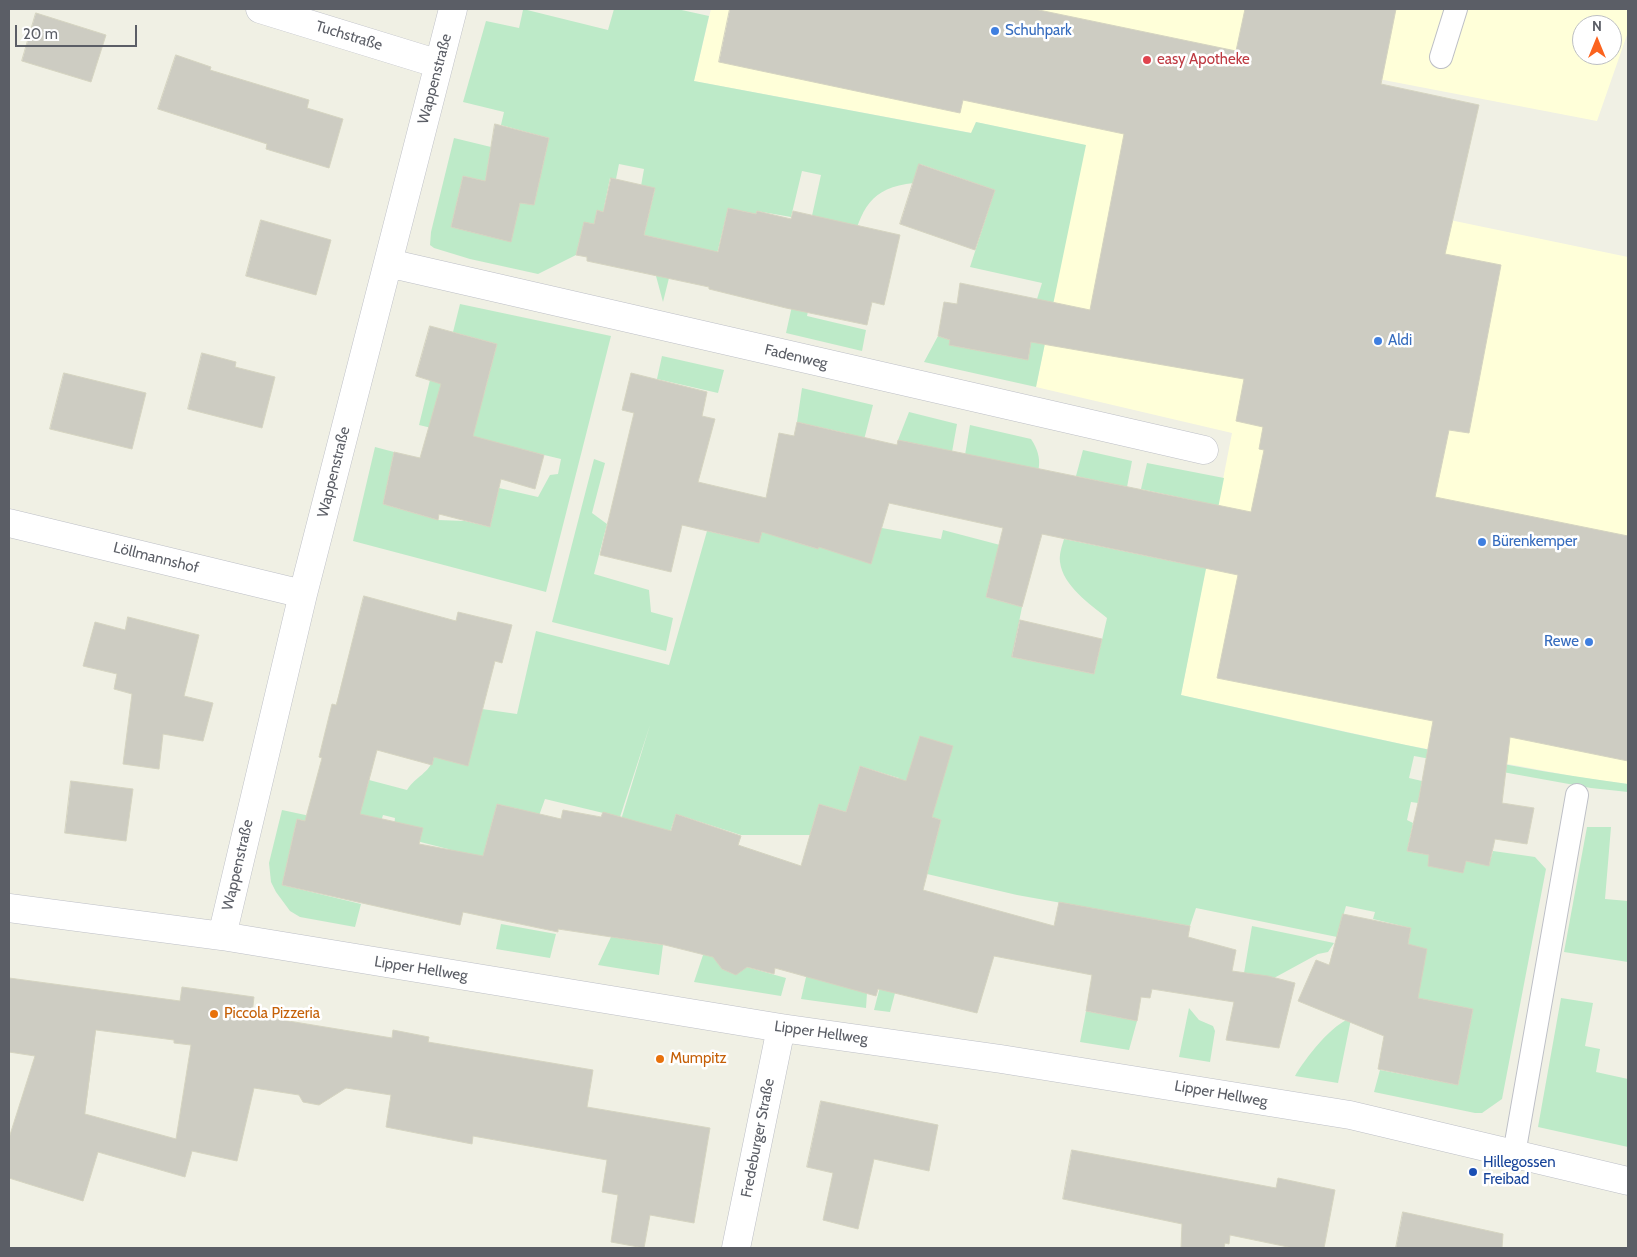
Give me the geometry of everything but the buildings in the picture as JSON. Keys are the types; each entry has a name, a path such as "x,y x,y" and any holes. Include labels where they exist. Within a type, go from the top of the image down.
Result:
{"street":[{"name":"Tuchstraße","path":"260,9 439,64"},
{"name":"Wappenstraße","path":"222,936 303,594 453,9"},
{"name":"Fadenweg","path":"388,263 1204,450"},
{"name":"Löllmannshof","path":"9,523 303,594"},
{"name":"Lipper Hellweg","path":"9,908 222,936 781,1028 1038,1064 1350,1115 1628,1181"},
{"name":"Fredeburger Straße","path":"736,1248 781,1028"}],"lane":[{"path":"1441,56 1456,9"},
{"path":"1514,1154 1577,794"}],"shaded area":[{"path":"520,9 608,30 614,9 677,9 709,16 694,81 971,133 976,122 1086,145 1036,387 924,362 938,336 950,340 950,345 1028,360 1037,299 1042,283 970,267 995,190 920,164 914,183 899,185 887,190 877,195 870,203 859,222 851,248 823,243 807,316 866,330 862,351 786,333 821,175 802,171 791,217 757,211 756,214 728,208 710,283 670,274 663,302 656,276 665,240 644,235 655,189 641,186 644,169 619,164 616,179 610,178 603,212 597,210 594,224 584,223 576,255 538,274 470,259 434,248 430,245 431,232 454,138 491,147 485,181 463,176 451,227 510,241 520,203 534,204 549,138 501,125 504,112 463,102 486,21 519,28 523,10"},
{"path":"711,9 1628,9 1628,32 1622,49 1622,15 1572,15 1572,65 1617,65 1597,121 1368,77 1344,198 1628,257 1628,784 1578,777 1406,745 1181,695 1232,433 1036,387 1085,145 976,122 972,133 694,81"},
{"path":"460,304 611,336 546,592 353,541 375,447 394,452 383,504 438,520 465,521 490,527 499,488 538,497 550,475 558,474 561,459 419,425 430,380 484,394 497,344 453,332"},
{"path":"662,356 724,370 718,393 657,379"},
{"path":"802,388 873,405 844,517 882,528 941,539 943,530 1000,545 986,597 1022,607 1012,657 1094,674 1107,618 1078,594 1066,579 1060,562 1064,539 1185,564 1197,501 1141,489 1147,463 1224,478 1181,695 1460,756 1628,784 1628,792 1591,788 1414,756 1409,778 1422,781 1418,803 1411,802 1407,820 1413,823 1407,851 1489,865 1493,851 1535,857 1546,869 1502,1099 1482,1113 1475,1113 1374,1092 1380,1070 1458,1085 1473,1009 1417,998 1408,944 1411,928 1373,919 1375,912 1346,906 1337,937 1196,908 1190,926 1017,895 927,874 941,820 916,813 892,801 899,778 860,766 846,812 819,804 810,835 741,835 676,814 662,856 613,846 650,725 620,817 545,799 536,824 517,809 497,804 481,866 448,849 393,835 395,818 383,815 376,838 297,819 282,885 361,904 355,927 300,917 290,911 271,882 269,863 282,810 310,816 344,782 367,788 369,780 407,790 426,771 434,757 482,709 517,714 536,631 669,665 707,531 759,543 769,499 786,539 818,549 846,433 797,422"},
{"path":"909,412 957,424 952,452 898,440"},
{"path":"970,425 1031,439 1038,453 1039,460 1038,473 1032,495 965,455"},
{"path":"1083,450 1132,461 1127,487 1076,476"},
{"path":"594,459 605,463 592,513 607,524 594,574 649,590 651,612 673,618 666,651 552,622"},
{"path":"1587,827 1611,827 1605,899 1628,901 1628,962 1564,952"},
{"path":"903,898 919,902 890,1012 874,1010"},
{"path":"721,901 718,963 722,969 733,973 743,966 786,978 781,996 694,982"},
{"path":"819,920 867,993 866,1008 801,999"},
{"path":"501,924 556,934 550,958 496,949"},
{"path":"1252,926 1334,943 1328,952 1318,954 1274,978 1244,973"},
{"path":"611,937 663,945 659,975 598,965"},
{"path":"1561,998 1593,1003 1585,1046 1600,1049 1596,1072 1628,1079 1628,1147 1538,1127"},
{"path":"1189,1008 1199,1020 1213,1026 1215,1031 1210,1062 1179,1057"},
{"path":"1086,1011 1137,1021 1129,1050 1080,1042"},
{"path":"1351,1019 1338,1083 1295,1076 1312,1051 1328,1034 1336,1026"}],"place":[{"name":"Schuhpark","path":"995,31"},
{"name":"easy Apotheke","path":"1147,60"},
{"name":"Aldi","path":"1378,341"},
{"name":"Bürenkemper","path":"1482,542"},
{"name":"Rewe","path":"1589,642"},
{"name":"Piccola Pizzeria","path":"214,1014"},
{"name":"Mumpitz","path":"660,1059"},
{"name":"Hillegossen Freibad","path":"1473,1172"}]}
